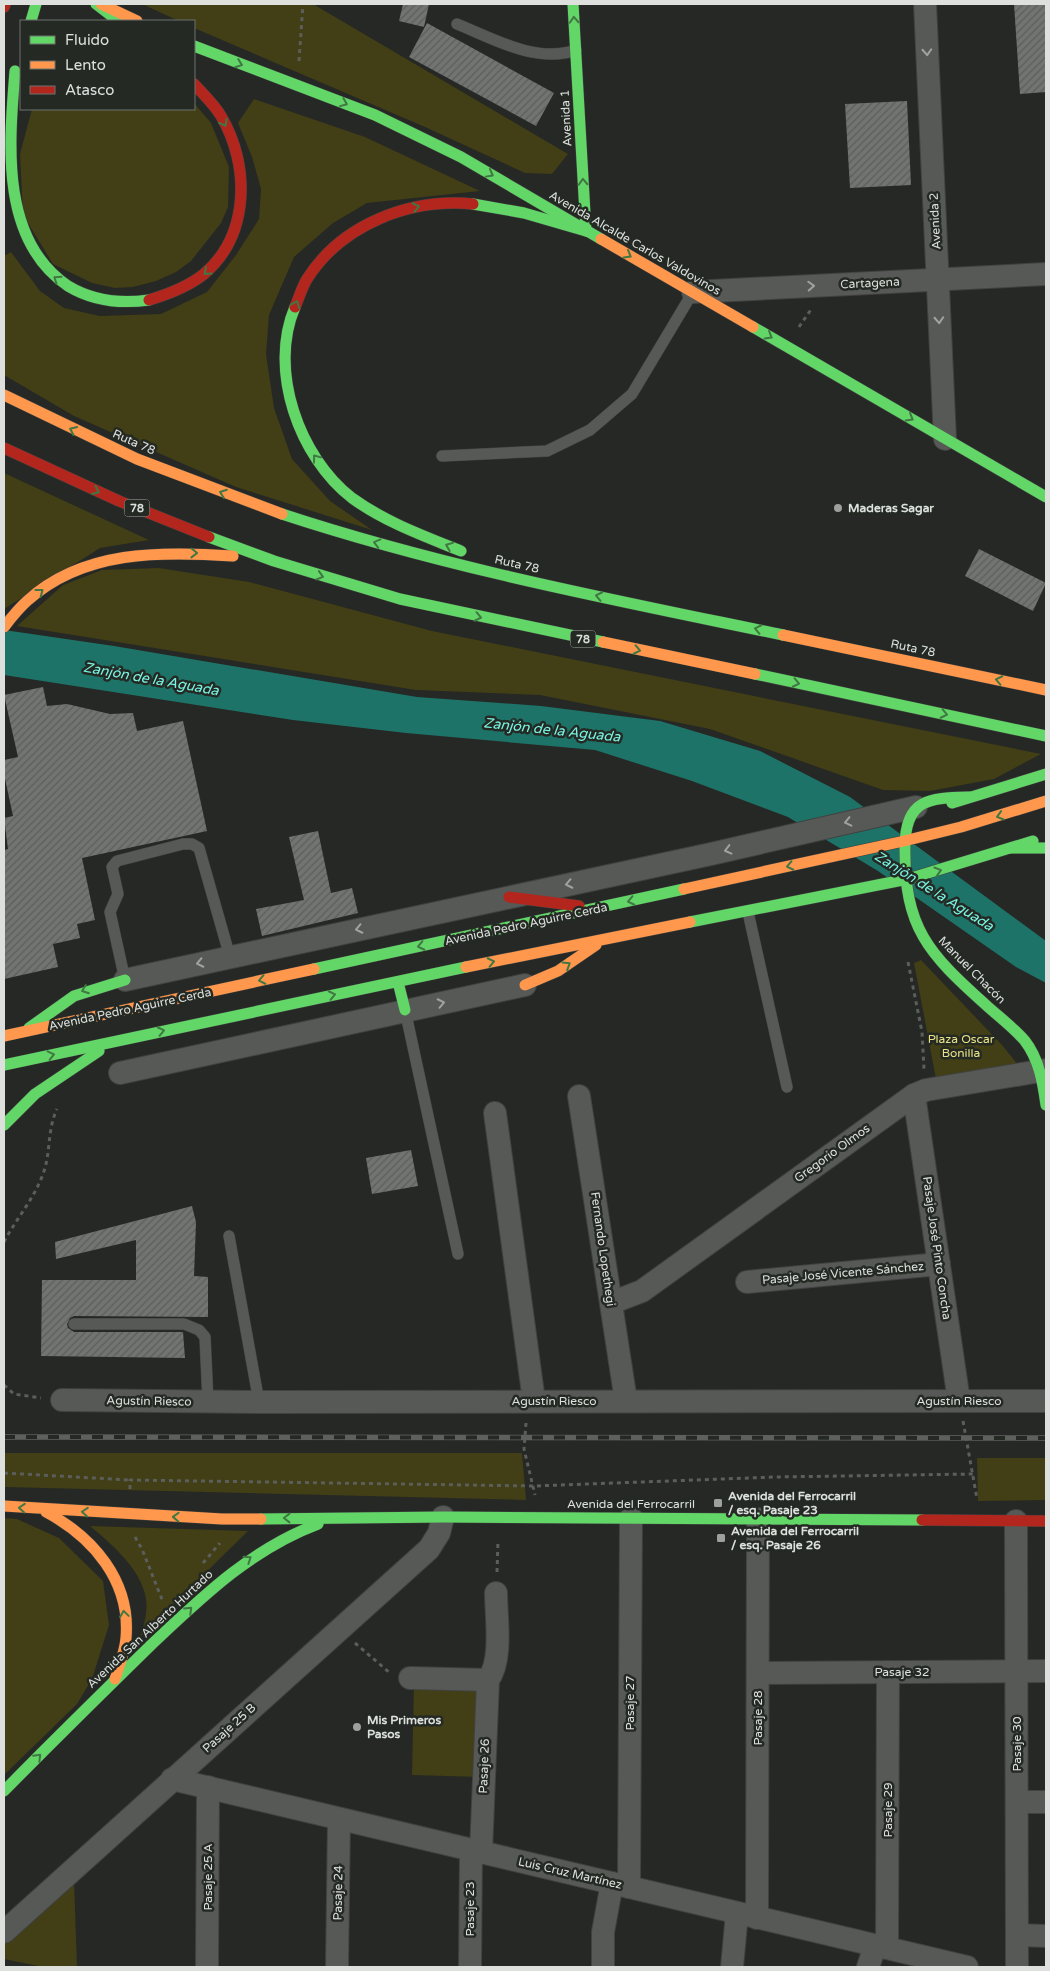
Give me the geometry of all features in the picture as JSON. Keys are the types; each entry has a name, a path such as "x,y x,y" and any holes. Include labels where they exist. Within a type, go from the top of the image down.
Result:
{"main road":[{"path":"96,4 117,20"},
{"path":"101,4 135,20"},
{"name":"Avenida 1","path":"573,4 586,231"},
{"name":"Avenida Alcalde Carlos Valdovinos","path":"195,46 341,102 418,136 512,186 586,231 1046,497"},
{"path":"4,110 19,58"},
{"path":"15,71 10,178 12,203 26,242 35,258 52,276 70,288 89,297 124,304 162,297 197,280 212,267 224,252 236,226 242,195 242,176 237,155 220,116 195,85"},
{"path":"543,584 381,516 339,486 312,453 291,412 284,362 286,340 296,303 317,264 351,233 396,212 419,206 444,203 509,208 586,231"},
{"name":"Ruta 78","path":"4,395 130,456 254,504 371,542 543,584 1046,690"},
{"name":"78","path":"4,448 119,501 274,561 349,585 452,611 1046,736"},
{"path":"4,626 20,609 54,582 97,561 144,553 203,553 274,561"},
{"path":"915,816 953,802 1046,774"},
{"path":"904,842 915,816 934,799 970,797"},
{"name":"Avenida Pedro Aguirre Cerda","path":"4,1036 904,842 1046,801"},
{"path":"4,1066 113,1041 605,938 877,887 968,862 1046,836"},
{"name":"Manuel Chacón","path":"904,842 911,909 927,945 947,968 1024,1040 1044,1071 1046,1105"},
{"path":"1011,848 1046,848"},
{"path":"509,897 598,909"},
{"path":"526,985 558,971 605,938"},
{"path":"26,1031 66,998 86,989 125,980"},
{"path":"398,982 405,1010"},
{"path":"4,1125 35,1094 113,1041"},
{"name":"Avenida del Ferrocarril","path":"4,1506 222,1519 500,1517 1046,1521"},
{"path":"41,1509 72,1526 85,1537 108,1565 116,1581 125,1618 126,1637 115,1679"},
{"name":"Avenida San Alberto Hurtado","path":"4,1791 115,1679 233,1569 259,1552 293,1534 336,1518"}],"street":[{"name":"Avenida 2","path":"925,4 945,439"},
{"name":"Cartagena","path":"693,292 1046,274"},
{"path":"125,980 793,835 915,816"},
{"path":"120,1073 526,985"},
{"name":"Gregorio Olmos","path":"611,1303 642,1291 920,1093 1044,1071"},
{"name":"Pasaje José Pinto Concha","path":"920,1093 939,1264 959,1401"},
{"name":"Fernando Lopethegi","path":"579,1096 626,1401"},
{"path":"495,1113 534,1402"},
{"name":"Pasaje José Vicente Sánchez","path":"747,1282 939,1264"},
{"name":"Agustín Riesco","path":"62,1400 208,1402 1046,1401"},
{"name":"Pasaje 25 B","path":"4,1932 429,1549 439,1533 443,1517"},
{"name":"Pasaje 27","path":"603,1967 603,1932 620,1885 631,1518"},
{"name":"Pasaje 28","path":"732,1967 747,1915 758,1673 758,1519"},
{"name":"Pasaje 30","path":"1016,1521 1016,1967"},
{"name":"Pasaje 26","path":"476,1851 488,1680 494,1670 497,1658 496,1593"},
{"name":"Pasaje 29","path":"868,1967 881,1947 888,1672"},
{"name":"Pasaje 32","path":"758,1673 1046,1672"},
{"path":"410,1678 488,1680"},
{"name":"Luis Cruz Martínez","path":"172,1779 967,1967"},
{"name":"Pasaje 25 A","path":"207,1967 208,1787"},
{"path":"1017,1802 1046,1802"},
{"name":"Pasaje 24","path":"337,1967 339,1819"},
{"name":"Pasaje 23","path":"470,1967 476,1851"},
{"path":"1017,1935 1046,1936"}],"lane":[{"path":"457,24 517,48 560,56 576,50"},
{"path":"442,456 547,451 590,430 632,394 693,292"},
{"path":"125,980 110,912 118,894 112,867 116,861 183,844 192,844 199,848 230,957"},
{"path":"748,912 786,1087"},
{"path":"405,1010 458,1254"},
{"path":"230,1236 259,1402"},
{"path":"74,1324 184,1324 199,1330 206,1337 208,1402"}],"path":[{"path":"298,86 303,4"},
{"path":"786,346 828,286"},
{"path":"908,960 922,1032 920,1093"},
{"path":"4,1242 33,1196 44,1173 52,1119 59,1105"},
{"path":"4,1385 14,1394 62,1400"},
{"path":"959,1401 981,1521"},
{"path":"534,1402 526,1422 524,1449 534,1486 538,1518"},
{"path":"4,1473 130,1480"},
{"path":"496,1593 500,1517"},
{"path":"132,1532 139,1534"},
{"path":"202,1564 221,1542"},
{"path":"164,1606 171,1599"},
{"path":"340,1629 394,1677 410,1678"}],"green space":[{"path":"142,4 313,4 568,154 552,174 525,173 425,127 195,28 195,20 177,20"},
{"path":"254,99 365,137 480,191 367,203 333,223 294,257 269,315 266,354 274,408 292,459 330,501 372,530 236,487 74,416 4,375 4,256 11,252 40,291 64,308 100,316 161,314 207,292 236,255 259,219 261,189 252,157 238,123"},
{"path":"195,104 211,123 229,167 228,207 221,223 191,261 176,272 156,281 133,287 115,288 92,283 53,264 23,215 20,154 32,110 195,110"},
{"path":"4,473 149,540 100,548 4,609"},
{"path":"159,568 249,582 432,631 1041,754 994,779 930,791 883,790 710,729 540,695 416,690 17,626 63,585 102,570"},
{"name":"Plaza Oscar Bonilla","path":"921,960 1002,1045 1023,1071 936,1079 914,963"},
{"path":"4,1453 522,1453 526,1500 4,1487"},
{"path":"977,1458 1046,1458 1046,1500 978,1501"},
{"path":"4,1518 17,1519 59,1538 103,1581 109,1625 92,1679 77,1704 4,1775"},
{"path":"90,1526 248,1531 140,1637 146,1614 143,1588 137,1576 120,1553"},
{"path":"414,1682 482,1683 480,1777 412,1775"},
{"path":"74,1880 77,1967 43,1967 4,1959 4,1942"}],"water":[{"name":"Zanjón de la Aguada","path":"4,630 114,646 417,697 541,706 660,721 760,751 850,797 1046,941 1046,983 1016,967 878,871 788,817 692,781 595,750 406,733 293,720 4,675"}],"building":[{"path":"403,4 429,4 424,27 399,21"},
{"path":"1014,4 1046,4 1046,92 1020,94"},
{"path":"427,23 554,93 536,126 409,57"},
{"path":"907,101 911,185 850,188 845,104"},
{"path":"979,549 1046,583 1033,611 965,576"},
{"path":"43,687 47,706 67,704 110,714 133,713 137,731 183,721 207,831 82,858 95,920 77,924 80,938 53,944 58,967 4,979 4,850 8,849 4,818 13,816 4,774 4,760 18,757 4,695"},
{"path":"318,831 331,893 352,888 358,913 262,936 256,909 304,900 289,837"},
{"path":"411,1150 418,1186 372,1194 366,1158"},
{"path":"192,1206 196,1222 194,1276 208,1277 208,1317 74,1316 70,1318 67,1324 68,1328 74,1332 183,1332 185,1358 41,1356 42,1280 136,1280 136,1240 56,1259 55,1242"}],"railway":[{"path":"4,1437 1046,1438"}],"traffic: fast":[{"path":"31,20 36,4"},
{"path":"96,4 117,20"},
{"path":"573,4 586,231"},
{"path":"195,46 375,115 461,157 601,239"},
{"path":"15,71 11,159 14,189 20,217 30,243 46,267 68,286 78,291 107,300 128,302 149,300"},
{"path":"473,204 524,213 586,231"},
{"path":"295,307 288,332 285,358 287,384 294,411 304,436 317,460 333,481 365,507 405,528 461,551"},
{"path":"753,327 1046,497"},
{"path":"282,514 406,551 468,567 594,596 783,635"},
{"path":"209,537 274,561 400,599 603,642"},
{"path":"755,674 1046,736"},
{"path":"952,803 1046,774"},
{"path":"970,797 932,800 922,804 915,810 906,831 906,875 909,899 923,937 935,954 966,987 1016,1031 1030,1048 1040,1072 1046,1105"},
{"path":"690,922 908,879 1033,841"},
{"path":"1011,848 1046,848"},
{"path":"314,969 684,889"},
{"path":"4,1065 466,967"},
{"path":"29,1028 74,996 125,980"},
{"path":"398,982 405,1010"},
{"path":"4,1125 35,1094 99,1051"},
{"path":"261,1519 443,1517 922,1520"},
{"path":"4,1791 150,1646 208,1592 271,1547 294,1534 318,1524"}],"traffic: slow":[{"path":"101,4 135,20"},
{"path":"601,239 753,327"},
{"path":"4,395 137,459 282,514"},
{"path":"4,627 24,604 49,584 73,572 98,563 151,555 206,554 233,556"},
{"path":"783,635 1046,690"},
{"path":"603,642 755,674"},
{"path":"684,889 904,841 961,827 1046,801"},
{"path":"466,967 690,922"},
{"path":"525,985 558,971 596,945"},
{"path":"4,1036 314,969"},
{"path":"4,1506 222,1519 261,1519"},
{"path":"46,1512 79,1534 105,1563 115,1580 122,1598 126,1617 126,1638 115,1679"}],"traffic: jam":[{"path":"149,300 178,290 204,274 219,258 230,240 237,220 241,199 237,156 221,116 195,85"},
{"path":"295,307 305,282 322,260 339,243 358,230 380,219 425,205 473,204"},
{"path":"4,448 119,501 209,537"},
{"path":"509,897 579,906"},
{"path":"922,1520 1046,1521"}],"place":[{"name":"Maderas Sagar","path":"838,508"},
{"name":"Avenida del Ferrocarril / esq. Pasaje 23","path":"718,1503"},
{"name":"Avenida del Ferrocarril / esq. Pasaje 26","path":"721,1538"},
{"name":"Mis Primeros Pasos","path":"357,1727"}]}
